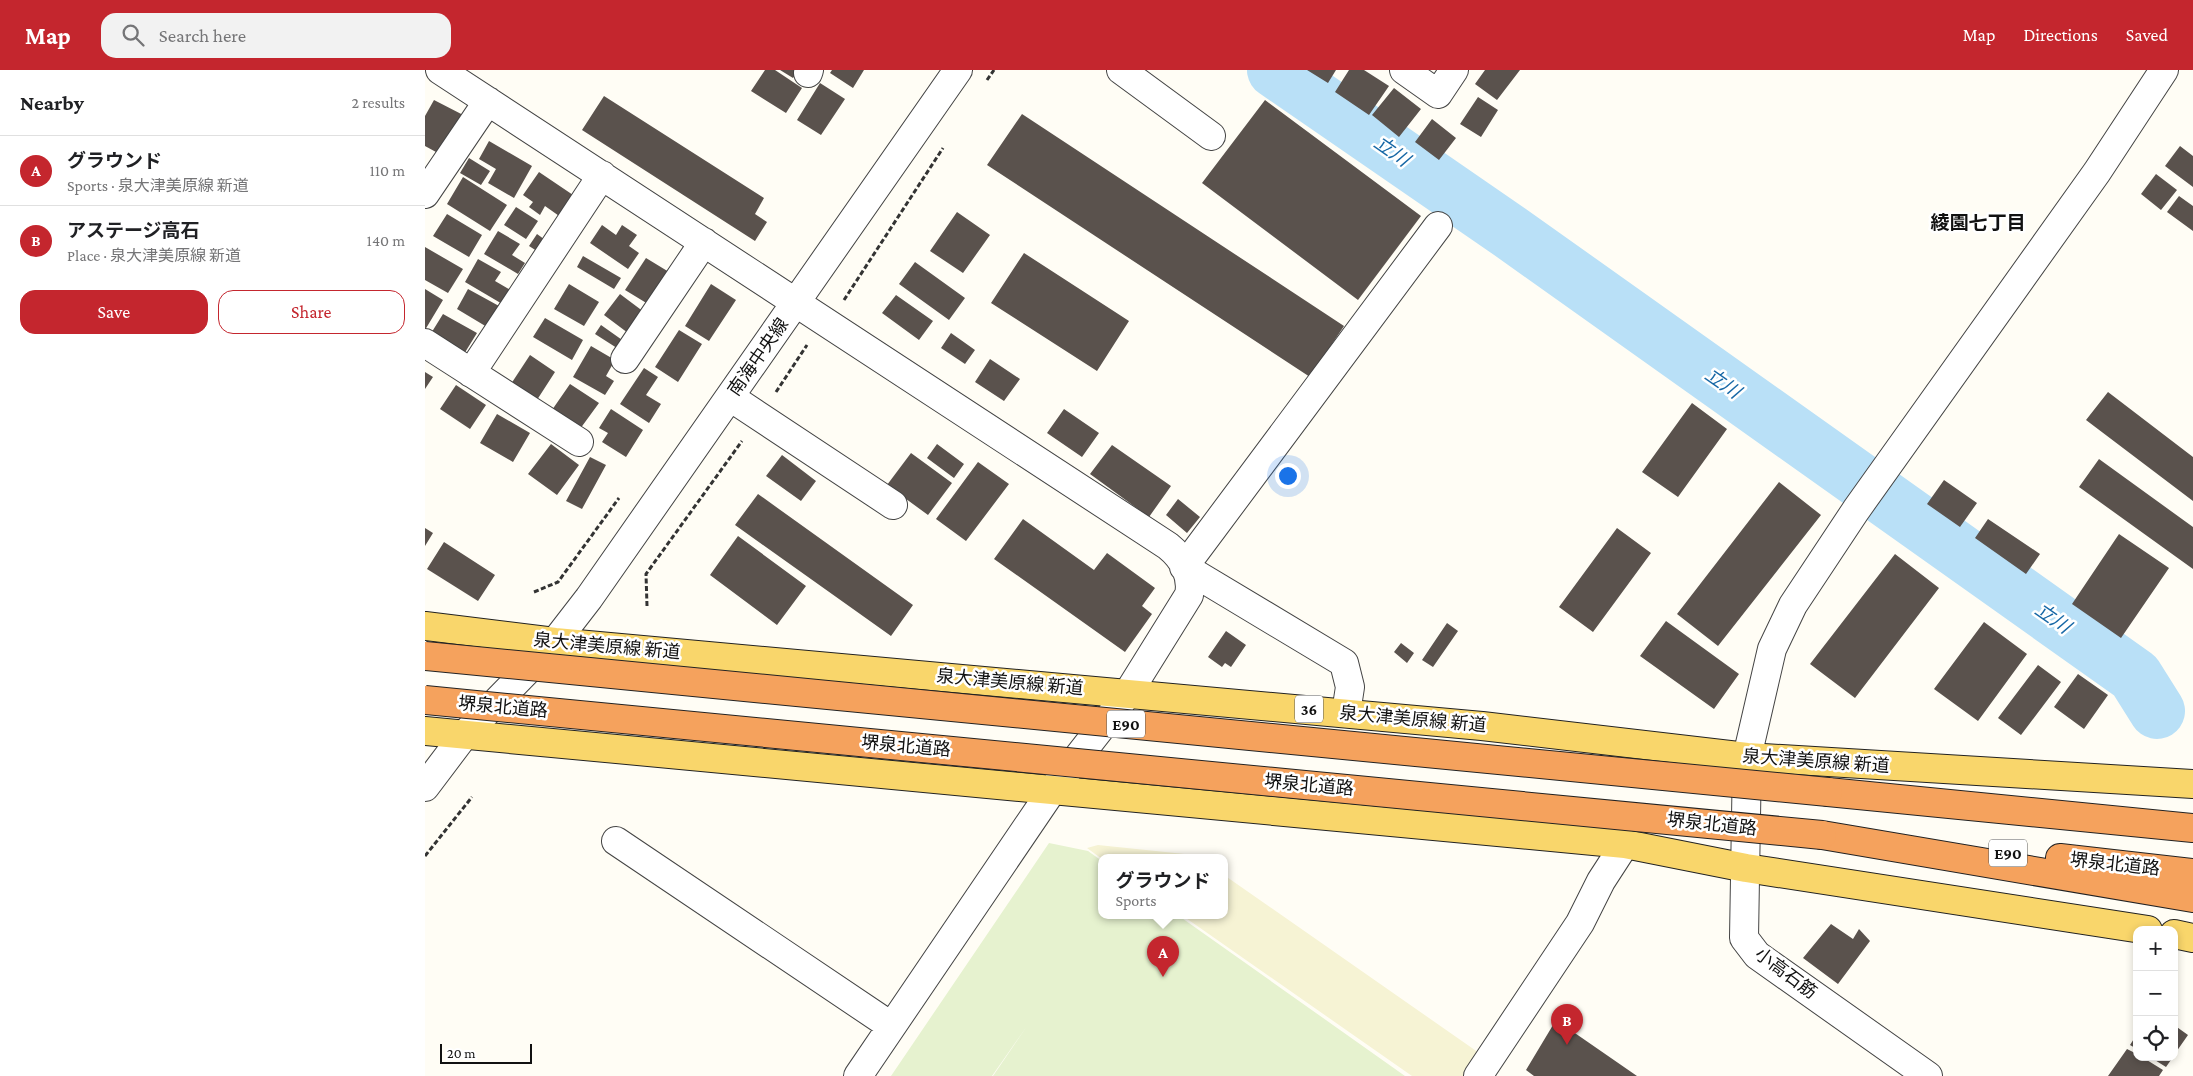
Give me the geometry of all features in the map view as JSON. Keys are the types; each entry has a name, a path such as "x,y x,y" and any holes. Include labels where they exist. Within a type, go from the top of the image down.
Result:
{"highway":[{"name":"E90","path":"425,656 2193,828"},
{"name":"堺泉北道路","path":"425,700 1822,835 2193,873"},
{"path":"1827,792 2193,811"},
{"path":"1822,835 2193,898"}],"main road":[{"name":"泉大津美原線 新道","path":"425,626 555,642 1127,692 1482,726 1747,757 2193,784"},
{"path":"425,731 1625,844 1746,868 2133,928"},
{"path":"2178,935 2193,938"}],"street":[{"path":"440,70 1168,546 1179,555 1185,567 1191,582 1189,595 1127,692 1053,790 858,1076"},
{"name":"南海中央線","path":"465,734 555,642 589,598 797,303 957,70"},
{"path":"1121,70 1211,136"},
{"path":"1404,70 1438,94 1454,70"},
{"name":"小高石筋","path":"1928,1076 1757,955 1744,938 1747,757 1772,649 1793,605 1856,510 2097,172 2164,70"},
{"path":"425,194 488,101"},
{"path":"471,373 602,175"},
{"path":"1185,567 1439,226"},
{"path":"625,359 704,242"},
{"path":"425,343 579,442"},
{"path":"730,397 893,505"},
{"path":"1185,567 1344,663 1350,687 1347,713"},
{"path":"425,787 465,734"},
{"path":"616,840 891,1026"},
{"path":"1478,1076 1580,923 1601,881 1625,844"}],"path":[{"path":"425,856 472,797"}],"shaded area":[{"path":"1098,845 1184,854 1098,854 1098,856 1087,848"},
{"path":"1228,878 1482,1055 1468,1076 1412,1076 1187,919 1228,919"}],"green space":[{"path":"1049,843 1088,851 1098,858 1098,919 1183,919 1405,1076 993,1076 1027,1026 992,1076 891,1076"}],"building":[{"path":"765,70 775,70 802,88 786,113 751,91"},
{"path":"780,70 799,70 793,78"},
{"path":"832,70 864,70 853,88 830,73"},
{"path":"1307,70 1336,70 1328,83"},
{"path":"1349,70 1364,70 1389,86 1369,115 1335,92"},
{"path":"1485,70 1520,70 1497,100 1475,84"},
{"path":"820,83 845,99 821,135 797,120"},
{"path":"1394,88 1421,109 1399,137 1372,115"},
{"path":"604,96 764,198 755,214 767,222 755,241 582,130"},
{"path":"1478,97 1498,110 1481,137 1460,124"},
{"path":"434,100 469,118 447,158 425,146 425,116"},
{"path":"1265,100 1421,216 1358,300 1202,183"},
{"path":"1022,114 1344,326 1310,377 987,165"},
{"path":"1432,119 1456,138 1439,160 1415,142"},
{"path":"489,141 532,166 514,198 488,183 496,169 479,159"},
{"path":"2180,146 2193,156 2193,187 2165,166"},
{"path":"469,158 490,171 481,185 460,173"},
{"path":"539,172 576,197 562,218 545,206 540,215 529,207 533,202 523,195"},
{"path":"2156,174 2177,190 2161,210 2141,194"},
{"path":"463,177 507,205 490,231 447,204"},
{"path":"2179,196 2193,206 2193,231 2167,212"},
{"path":"516,207 538,221 526,239 504,225"},
{"path":"957,212 990,235 963,273 930,251"},
{"path":"447,214 482,235 469,257 433,236"},
{"path":"602,225 616,235 622,225 637,235 629,246 639,253 628,269 590,243"},
{"path":"498,231 520,244 512,255 525,263 518,274 484,254"},
{"path":"537,234 548,242 540,253 529,246"},
{"path":"425,247 463,269 448,293 425,280"},
{"path":"1024,253 1129,321 1097,371 991,303"},
{"path":"583,256 621,278 614,289 577,267"},
{"path":"646,258 669,272 648,304 625,290"},
{"path":"478,259 501,272 495,281 512,291 504,305 465,282"},
{"path":"915,262 965,298 949,320 899,284"},
{"path":"569,284 599,302 584,326 554,309"},
{"path":"711,284 736,300 709,341 685,326"},
{"path":"425,289 443,300 425,330"},
{"path":"468,289 499,306 487,327 457,309"},
{"path":"620,294 648,315 632,336 604,315"},
{"path":"896,295 933,321 919,340 882,313"},
{"path":"443,314 477,333 464,354 430,335"},
{"path":"545,318 583,340 572,360 533,337"},
{"path":"601,325 625,342 620,350 595,334"},
{"path":"679,330 702,344 678,382 655,367"},
{"path":"951,333 975,350 965,364 941,348"},
{"path":"591,346 615,360 606,376 614,381 605,395 573,377"},
{"path":"530,355 555,372 535,403 509,387"},
{"path":"990,359 1020,379 1004,401 975,382"},
{"path":"644,368 658,377 646,395 661,404 649,423 620,404"},
{"path":"425,372 433,377 425,389"},
{"path":"570,384 599,403 580,429 552,410"},
{"path":"456,385 486,405 470,429 440,409"},
{"path":"2108,392 2193,457 2193,501 2086,420"},
{"path":"1692,403 1727,429 1678,497 1642,472"},
{"path":"611,409 643,430 626,457 602,442 608,433 599,428"},
{"path":"1064,409 1099,433 1082,457 1047,433"},
{"path":"497,414 530,433 513,462 480,443"},
{"path":"551,444 579,465 557,495 528,474"},
{"path":"937,444 964,464 954,478 927,458"},
{"path":"1112,445 1171,486 1149,517 1090,474"},
{"path":"911,453 952,483 928,515 887,485"},
{"path":"782,455 816,481 801,501 766,476"},
{"path":"590,457 606,465 582,509 566,501"},
{"path":"2099,459 2193,527 2193,569 2079,487"},
{"path":"978,462 1009,484 966,541 936,519"},
{"path":"1944,480 1977,503 1960,527 1927,504"},
{"path":"1779,482 1821,515 1718,646 1677,614"},
{"path":"758,494 913,605 891,636 735,525"},
{"path":"1178,499 1200,517 1187,533 1166,515"},
{"path":"1023,519 1094,570 1107,553 1155,588 1142,606 1152,614 1125,652 994,559"},
{"path":"1988,519 2040,554 2026,574 1975,538"},
{"path":"425,528 433,533 425,546"},
{"path":"1617,528 1651,553 1593,632 1559,607"},
{"path":"2119,534 2169,568 2121,638 2072,604"},
{"path":"738,536 806,586 777,625 710,575"},
{"path":"444,542 495,575 478,601 427,569"},
{"path":"1895,554 1939,588 1855,698 1810,664"},
{"path":"1666,621 1739,674 1714,709 1640,656"},
{"path":"1984,622 2027,654 1978,721 1934,689"},
{"path":"1447,623 1458,631 1433,667 1422,660"},
{"path":"1226,631 1246,645 1231,667 1225,663 1222,667 1208,657"},
{"path":"1401,643 1414,653 1407,663 1394,652"},
{"path":"2038,665 2061,682 2021,735 1998,718"},
{"path":"2078,674 2108,695 2084,729 2054,707"},
{"path":"1831,924 1853,939 1859,929 1870,941 1838,984 1803,958"},
{"path":"1556,1020 1637,1076 1534,1076 1526,1070"},
{"path":"2178,1028 2188,1035 2178,1049"},
{"path":"2127,1049 2133,1052 2133,1061 2148,1061 2163,1070 2159,1076 2108,1076"},
{"path":"2156,1061 2170,1061 2166,1067"}],"waterway":[{"name":"立川","path":"1275,70 1510,232 2135,676 2157,711"}],"place":[{"name":"グラウンド","path":"1163,977"},
{"name":"アステージ高石","path":"1567,1045"}],"district":[{"name":"綾園七丁目","path":"1978,222"}]}
